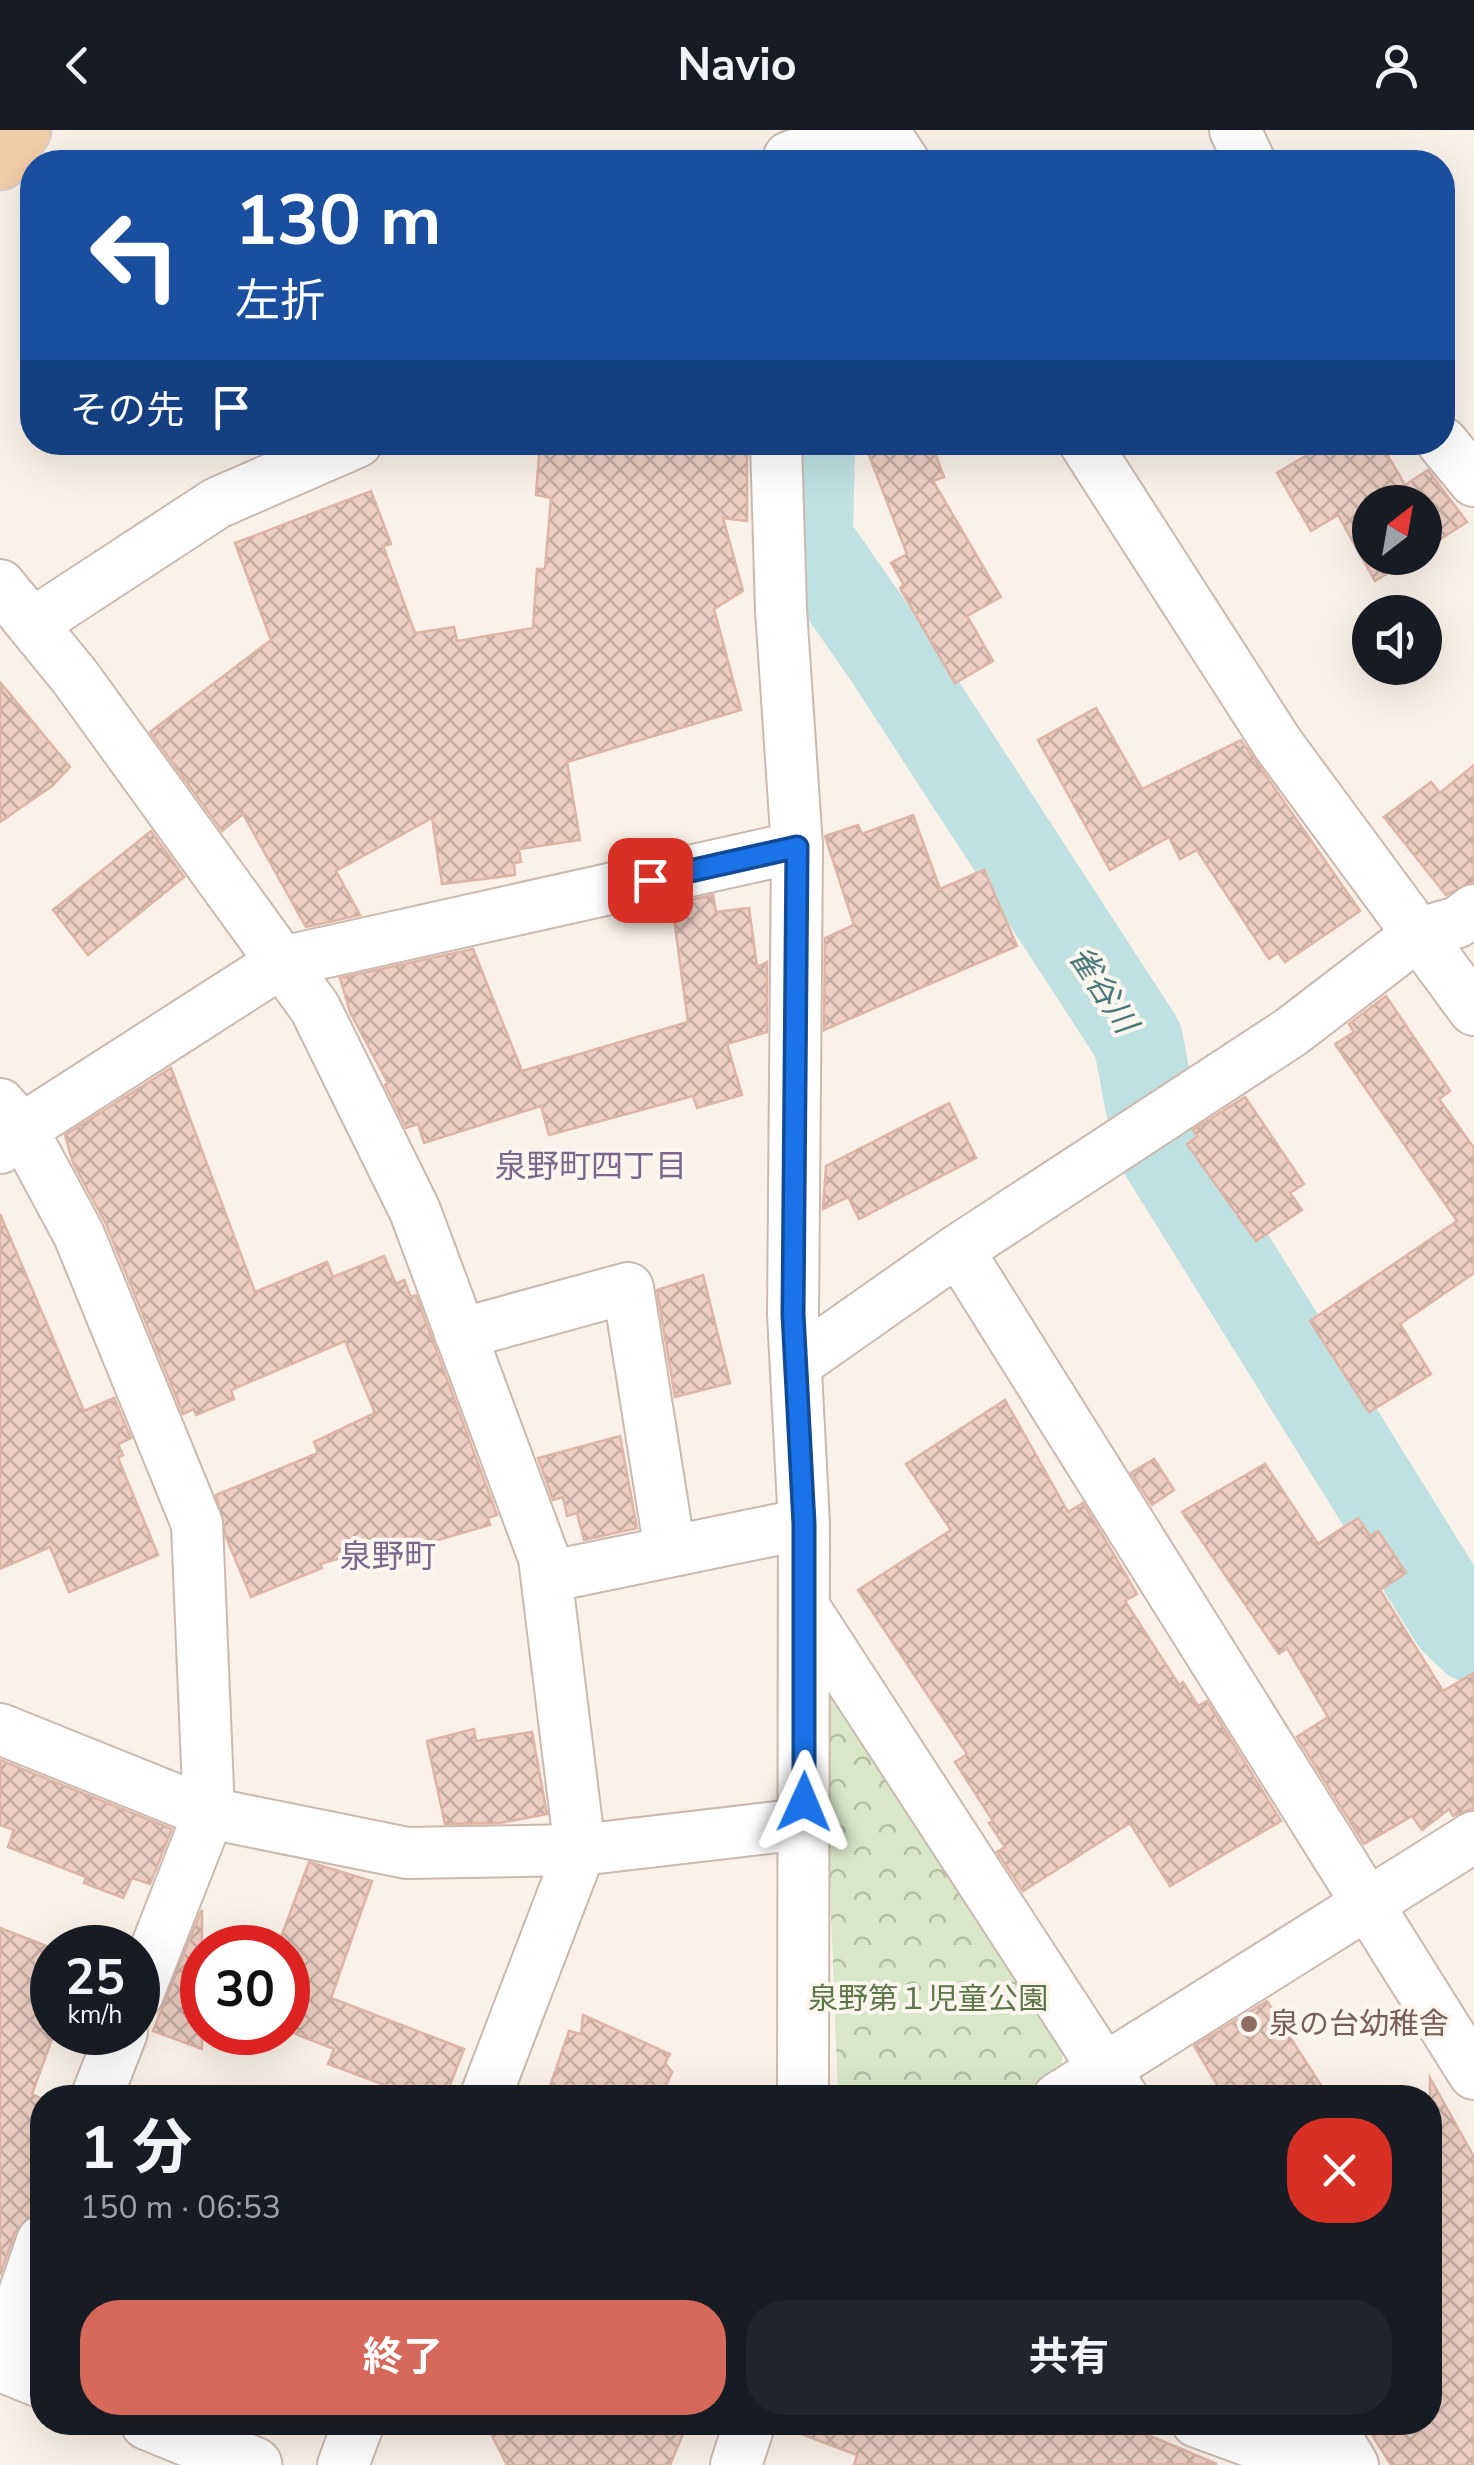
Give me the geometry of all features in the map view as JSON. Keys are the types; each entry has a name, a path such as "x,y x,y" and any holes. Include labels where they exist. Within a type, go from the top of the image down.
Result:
{"main road":[{"path":"0,162 23,130"}],"street":[{"path":"794,150 866,130"},
{"path":"32,624 218,502 328,455"},
{"path":"776,455 780,610 797,847 793,1314 804,1524 803,2085"},
{"path":"1092,455 1278,744 1474,1010"},
{"path":"1453,455 1474,480"},
{"path":"0,585 315,1008 415,1212 544,1558 580,1850 490,2085"},
{"path":"160,1938 209,1813 198,1524 79,1235 7,1127 282,962 797,847"},
{"path":"797,1362 958,1250 1291,1032 1420,933 1458,922 1474,910"},
{"path":"958,1250 1474,2074"},
{"path":"460,1334 628,1288 670,1551"},
{"path":"547,1577 804,1524"},
{"path":"804,1609 1114,2083 1367,1902 1474,1837"},
{"path":"0,1730 209,1813 407,1852 580,1850 804,1824"},
{"path":"101,2085 113,2055"},
{"path":"30,2276 0,2364 30,2375"},
{"path":"180,2435 254,2465"},
{"path":"343,2465 354,2435"},
{"path":"736,2465 746,2435"},
{"path":"1233,2435 1315,2465"},
{"path":"1334,2435 1353,2465"}],"green space":[{"name":"泉野第１児童公園","path":"843,1691 1065,2039 1061,2068 1033,2085 838,2085 823,1700"}],"building":[{"path":"539,455 747,455 747,521 723,518 743,591 714,609 741,710 567,762 580,840 519,849 521,862 514,863 515,875 442,884 432,818 336,871 360,915 306,927 243,814 222,831 150,732 271,640 235,543 371,491 391,544 383,546 415,633 454,627 457,641 533,628 537,569 545,569 551,498 536,495"},
{"path":"869,455 936,455 944,477 933,481 1001,597 967,616 993,661 955,683 900,588 904,585 891,563 907,554"},
{"path":"1307,455 1388,455 1405,485 1352,485 1352,540 1338,515 1311,531 1277,473"},
{"path":"1428,470 1439,485 1405,485"},
{"path":"1442,489 1467,522 1442,538"},
{"path":"0,682 70,767 52,786 0,822"},
{"path":"1096,708 1142,789 1241,740 1360,911 1285,962 1278,953 1269,959 1197,850 1180,859 1169,837 1110,870 1038,740"},
{"path":"1474,765 1474,882 1446,895 1384,817 1431,782 1440,793"},
{"path":"913,815 940,889 984,870 1017,946 824,1030 825,938 854,925 825,836 858,825 862,834"},
{"path":"151,831 184,877 88,955 53,910"},
{"path":"713,895 716,912 749,908 757,967 767,962 767,1032 727,1044 742,1095 697,1108 693,1096 549,1135 541,1106 424,1143 418,1124 406,1128 385,1085 388,1083 350,1012 340,978 473,949 522,1071 688,1022 672,904"},
{"path":"1386,996 1450,1091 1439,1099 1474,1148 1474,1273 1400,1324 1431,1374 1369,1412 1310,1321 1457,1221 1335,1044 1354,1032 1349,1024"},
{"path":"171,1068 255,1292 327,1262 333,1277 384,1256 396,1284 404,1280 411,1297 416,1295 497,1515 488,1518 490,1525 414,1547 411,1537 320,1564 322,1568 251,1597 226,1537 216,1495 318,1453 314,1442 375,1413 345,1341 231,1390 234,1399 196,1415 194,1409 183,1414 106,1224 73,1163 65,1135"},
{"path":"1245,1097 1304,1184 1290,1193 1302,1210 1256,1241 1187,1144 1197,1137 1193,1130"},
{"path":"949,1103 976,1158 859,1219 848,1197 823,1209 826,1166"},
{"path":"0,1214 84,1411 114,1398 131,1438 118,1444 123,1455 118,1458 158,1555 69,1592 50,1547 0,1569"},
{"path":"703,1275 730,1383 675,1397 657,1290"},
{"path":"1005,1400 1068,1512 1083,1503 1137,1594 1125,1601 1179,1685 1183,1682 1198,1706 1207,1701 1281,1821 1170,1886 1130,1823 1023,1891 997,1852 1005,1847 989,1823 993,1821 955,1762 967,1754 858,1590 951,1530 906,1464"},
{"path":"620,1436 637,1528 584,1540 577,1513 567,1516 563,1497 553,1500 538,1458"},
{"path":"1154,1459 1174,1490 1152,1505 1131,1473"},
{"path":"1265,1464 1318,1544 1358,1518 1370,1536 1378,1531 1406,1573 1380,1590 1443,1691 1474,1673 1474,1808 1453,1816 1449,1809 1422,1830 1412,1816 1364,1844 1297,1737 1328,1717 1287,1648 1279,1654 1182,1512"},
{"path":"474,1729 476,1741 532,1732 547,1814 500,1823 445,1824 427,1741"},
{"path":"0,1760 172,1829 150,1884 132,1878 123,1898 84,1883 86,1877 8,1847 14,1830 0,1825"},
{"path":"309,1862 372,1881 331,1998 464,2049 450,2085 385,2085 328,2064 334,2049 310,2040 310,1925 286,1925"},
{"path":"0,1928 30,1940 30,2055 46,2055 35,2085 30,2085 30,2218 15,2232 0,2275"},
{"path":"180,1964 180,2041 160,2034 160,2014"},
{"name":"泉の台幼稚舎","path":"1267,2001 1321,2085 1217,2085 1194,2046"},
{"path":"583,2015 670,2054 665,2063 672,2072 666,2085 550,2085 569,2031 581,2034"},
{"path":"1442,2100 1474,2157 1474,2465 1391,2465 1372,2435 1442,2435"},
{"path":"492,2435 683,2435 670,2465 507,2465"},
{"path":"804,2435 1148,2435 1217,2464 854,2465 857,2455"}],"waterway":[{"name":"雀谷川","path":"810,455 808,540 888,655 1138,1040 1157,1141 1455,1620 1474,1638"}],"place":[{"name":"泉の台幼稚舎","path":"1249,2024"}],"district":[{"name":"泉野町四丁目","path":"591,1166"},
{"name":"泉野町","path":"388,1556"}],"route":[{"path":"650,880 797,847 799,994 793,1314 804,1524 804,1802"}]}
